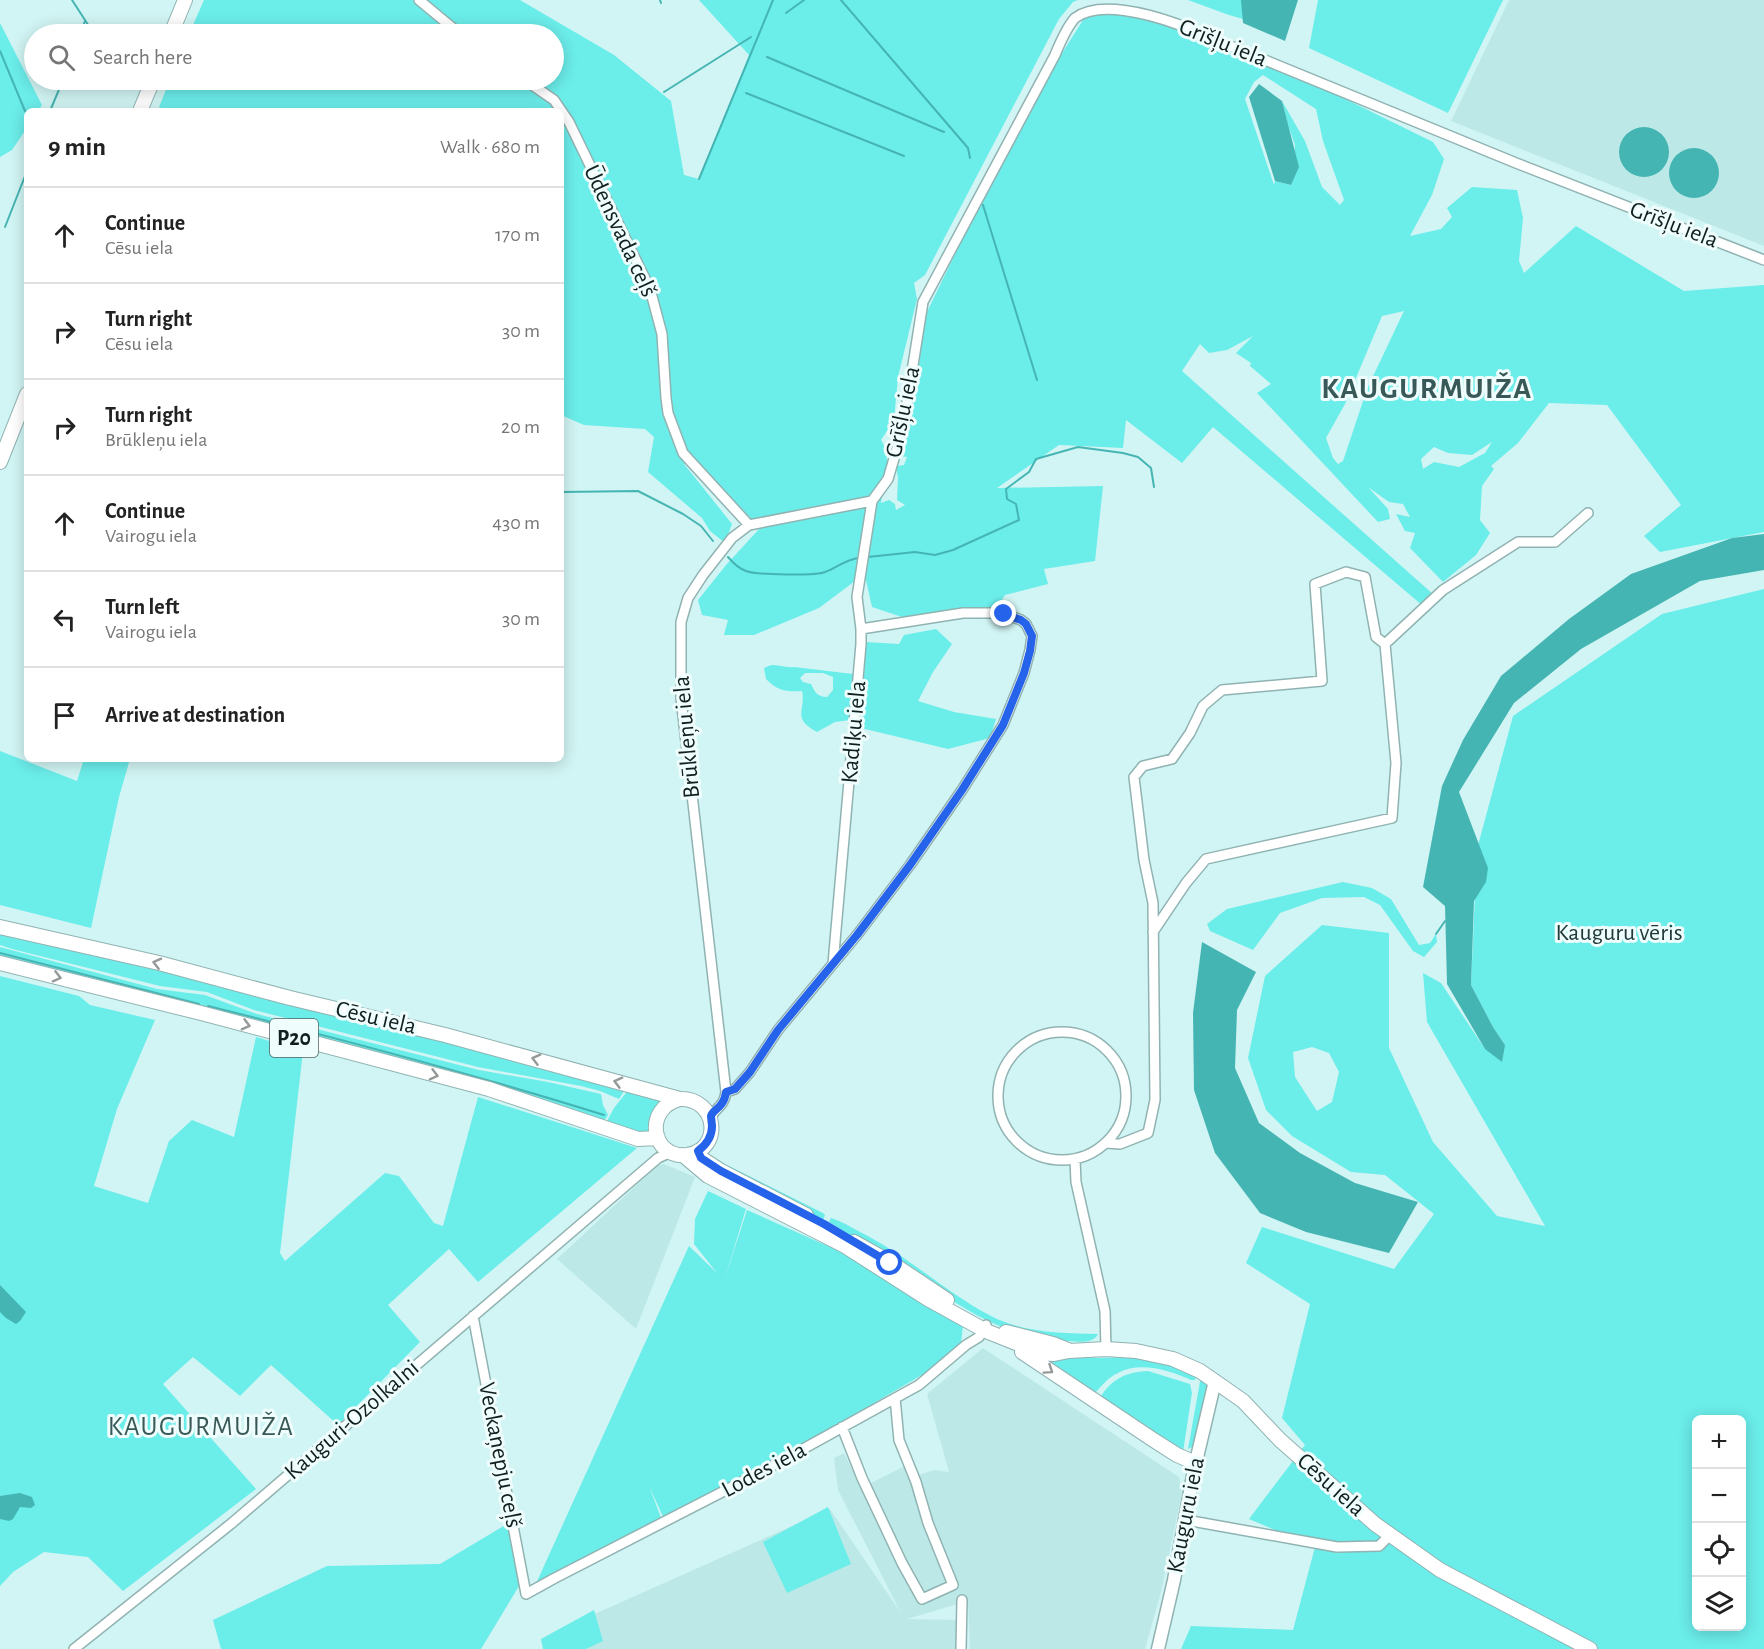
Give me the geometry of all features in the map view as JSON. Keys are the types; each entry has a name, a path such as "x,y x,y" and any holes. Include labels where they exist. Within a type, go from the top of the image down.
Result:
{"main road":[{"path":"175,24 185,0"},
{"path":"141,108 149,90"},
{"path":"0,462 24,402"},
{"name":"Cēsu iela","path":"0,927 159,963 290,998 445,1035 680,1099 694,1100 707,1112"},
{"name":"Cēsu iela","path":"0,963 489,1089 688,1155 698,1151 701,1158 721,1171 871,1251 1001,1337 1041,1353 1106,1349 1136,1351 1173,1359 1200,1371 1243,1401 1280,1440 1390,1535 1440,1570 1590,1649"},
{"path":"668,1147 655,1125 659,1113 668,1103 680,1099"},
{"path":"698,1151 709,1140 712,1132 707,1112"},
{"name":"Cēsu iela","path":"668,1147 708,1176 820,1232 928,1299 985,1327 1053,1344 1069,1351"},
{"path":"1001,1337 1152,1439 1191,1461 1194,1470"},
{"name":"Kauguru iela","path":"1158,1649 1186,1520 1194,1470 1215,1381"}],"street":[{"path":"419,0 448,24"},
{"name":"Grīšļu iela","path":"872,501 888,479 903,428 923,302 1064,36 1076,16 1093,5 1120,4 1177,24 1489,152 1764,260"},
{"name":"Ūdensvada ceļš","path":"540,90 554,100 559,108"},
{"name":"Ūdensvada ceļš","path":"564,115 650,289 662,334 668,413 683,453 749,525"},
{"path":"749,525 872,501"},
{"name":"Kadiķu iela","path":"833,964 861,644 857,597 872,501"},
{"path":"1384,644 1443,590 1508,548 1518,542 1555,542 1588,513"},
{"name":"Brūkleņu iela","path":"726,1094 681,698 680,633 688,598 703,574 732,538 749,525"},
{"path":"1107,1143 1120,1144 1148,1133 1155,1100 1152,903 1144,860 1134,777 1143,766 1172,759 1190,732 1203,706 1222,690 1322,681 1315,584 1346,572 1365,577 1376,637 1384,644 1396,763 1392,818 1206,858 1153,932"},
{"path":"707,1112 713,1113 722,1105 726,1094 735,1089 750,1072 778,1030 910,865 962,790 1003,725 1024,673 1032,636 1026,624 1021,620 991,612 963,613 861,629"},
{"path":"1054,1032 1072,1032 1089,1037 1104,1047 1116,1060 1124,1076 1127,1094 1125,1112 1118,1129 1107,1143 1096,1152 1075,1160 1064,1161 1050,1160 1031,1153 1015,1141 1004,1124 998,1105 998,1084 1005,1065 1018,1049 1034,1038 1054,1032"},
{"name":"Kauguri-Ozolkalni","path":"74,1649 232,1523 626,1185 654,1156 668,1147"},
{"path":"1075,1160 1076,1182 1105,1311 1106,1349"},
{"name":"Veckaņepju ceļš","path":"473,1316 526,1594"},
{"name":"Lodes iela","path":"526,1594 763,1471 920,1385 977,1338 985,1327"},
{"path":"842,1428 862,1478 902,1563 922,1599 953,1585 928,1523 916,1482 898,1440 895,1398"},
{"path":"1186,1520 1337,1547 1379,1546 1390,1535"},
{"path":"961,1649 962,1600"}],"shaded area":[{"path":"1241,0 1298,0 1285,41 1243,23"},
{"path":"1509,0 1764,0 1764,246 1451,121"},
{"path":"1259,84 1282,101 1299,167 1291,185 1275,181 1249,97"},
{"path":"1644,127 1662,134 1669,152 1662,170 1644,177 1626,170 1619,152 1626,134"},
{"path":"1694,148 1712,155 1719,173 1712,191 1694,198 1676,191 1669,173 1676,155"},
{"path":"1764,534 1764,570 1700,581 1581,649 1514,703 1459,792 1488,868 1486,882 1474,901 1471,985 1505,1045 1502,1062 1485,1049 1447,984 1445,906 1423,887 1442,786 1463,740 1501,676 1569,619 1631,574 1732,538"},
{"path":"1202,942 1256,972 1237,1010 1235,1068 1259,1123 1300,1153 1355,1183 1418,1202 1389,1253 1306,1232 1260,1213 1215,1153 1194,1090 1193,1013"},
{"path":"664,1164 695,1177 636,1329 557,1259 658,1165"},
{"path":"0,1285 26,1312 16,1324 0,1312"},
{"path":"983,1348 1179,1477 1182,1493 1161,1592 1145,1649 970,1649 968,1601 907,1619 961,1620 958,1649 552,1649 552,1633 830,1509 901,1613 838,1490 834,1458 844,1453 861,1488 905,1466 910,1478 934,1470 949,1472 927,1394"},
{"path":"20,1493 32,1497 35,1505 31,1508 20,1507 13,1519 9,1521 0,1519 0,1496"}],"green space":[{"path":"204,0 520,0 561,24 193,24"},
{"path":"699,0 1078,0 1073,2 1059,19 925,275 914,283 917,299 898,377 894,420 881,440 885,447 887,462 881,503 889,500 895,504 896,510 905,505 897,500 896,466 904,465 907,457 899,456 910,428 926,314 988,186 1057,61 1092,6 1112,5 1158,19 1321,87 1433,142 1444,159 1432,195 1410,236 1441,229 1452,217 1447,208 1472,187 1517,190 1523,218 1519,261 1524,273 1576,226 1684,291 1764,285 1764,532 1660,552 1644,536 1681,505 1607,405 1549,403 1518,443 1491,466 1494,469 1482,486 1480,520 1490,533 1476,555 1443,582 1410,548 1415,533 1405,531 1396,514 1410,517 1403,504 1389,502 1368,487 1388,509 1390,519 1378,522 1257,393 1271,384 1250,366 1251,363 1236,353 1253,336 1227,350 1209,353 1200,344 1182,371 1434,595 1423,606 1213,427 1182,463 1126,420 1123,448 1059,445 997,488 1103,486 1095,561 1044,569 1048,584 1005,595 996,609 908,619 872,607 865,576 819,608 754,635 724,635 728,620 702,615 698,600 760,528 696,460 684,464 732,524 725,543 710,531 702,518 648,472 654,437 645,429 584,425 564,416 564,108 159,107 166,90 564,90 564,26 614,55 671,101 684,175 699,179 749,55","holes":["1263,75 1316,109 1323,141 1344,200 1340,205 1322,187 1305,141 1282,101 1295,145 1291,185 1275,181 1274,185 1245,99 1254,82","1404,311 1367,389 1343,461 1338,464 1333,458 1326,438 1345,404 1382,316","1492,442 1485,453 1459,467 1434,462 1423,469 1421,459 1434,447 1448,453 1472,455"]},
{"path":"1188,0 1256,0 1257,23 1229,15"},
{"path":"1318,0 1503,0 1448,113 1309,48"},
{"path":"0,23 24,70 24,90 34,90 42,105 40,108 24,108 24,132 12,150 0,157"},
{"name":"Kauguru vēris","path":"1764,589 1764,1649 1181,1649 1191,1626 1293,1630 1315,1547 1249,1519 1305,1445 1282,1418 1310,1304 1246,1263 1262,1227 1394,1269 1434,1214 1385,1175 1351,1172 1292,1136 1266,1110 1248,1058 1265,976 1322,925 1389,933 1389,1048 1433,1142 1497,1216 1545,1226 1427,1022 1423,973 1441,983 1485,1049 1505,1045 1471,985 1477,849 1513,716 1662,614","holes":["1312,1047 1329,1053 1339,1072 1332,1102 1317,1111 1295,1077 1293,1052"]},
{"path":"936,629 952,644 933,672 918,701 954,712 996,719 990,738 948,749 861,728 866,642 899,644 904,635"},
{"path":"774,665 853,674 850,720 835,722 817,732 809,727 802,718 802,691 787,691 774,686 766,679 764,668","holes":["805,673 823,673 833,677 833,690 827,697 819,695 811,684 803,682 800,678"]},
{"path":"0,751 77,781 83,762 129,762 119,797 91,928 0,905"},
{"path":"1343,882 1372,888 1391,899 1419,945 1430,943 1436,934 1437,942 1424,957 1413,951 1380,905 1364,897 1322,898 1280,913 1253,950 1210,931 1207,924 1227,909"},
{"path":"0,930 626,1088 619,1099 581,1086 478,1067 254,1010 207,992 160,986 12,949 0,945"},
{"path":"0,947 157,989 205,995 257,1014 479,1070 601,1094 608,1115 604,1121 557,1104 469,1078 0,957"},
{"path":"0,976 79,996 90,1005 155,1020 117,1109 94,1186 148,1203 169,1141 192,1120 234,1137 256,1037 303,1051 280,1253 285,1261 385,1173 399,1176 434,1223 443,1226 478,1097 637,1148 478,1282 449,1249 388,1305 420,1342 338,1425 271,1365 240,1396 193,1357 163,1384 256,1489 123,1591 88,1557 44,1552 13,1572 0,1586"},
{"path":"629,1089 663,1098 646,1136 607,1121"},
{"path":"709,1156 823,1213 825,1215 823,1220 722,1169"},
{"path":"708,1191 746,1209 724,1281 747,1210 859,1260 963,1325 961,1343 932,1369 729,1488 665,1521 649,1486 663,1523 534,1588 689,1246 717,1273 694,1244 695,1219"},
{"path":"831,1218 894,1251 958,1296 1004,1322 1043,1331 1098,1334 1089,1341 1077,1342 1046,1339 1003,1327 945,1296 829,1222"},
{"path":"1039,1355 1130,1357 1162,1362 1197,1374 1195,1380 1191,1380 1154,1368 1127,1369 1111,1377 1093,1395"},
{"path":"1148,1371 1190,1384 1192,1393 1183,1452 1099,1399 1109,1386 1120,1378 1132,1373"},
{"path":"1201,1376 1206,1383 1207,1392 1201,1410 1196,1440 1188,1449"},
{"path":"828,1507 851,1564 787,1593 763,1542"},
{"path":"507,1524 519,1586 481,1649 221,1649 213,1620 327,1566 440,1564"},
{"path":"594,1610 603,1641 586,1649 543,1649 541,1639"}],"waterway":[{"path":"72,0 88,24"},
{"path":"699,179 773,0"},
{"path":"786,13 804,0"},
{"path":"841,0 968,148 970,158"},
{"path":"664,92 751,37"},
{"path":"0,51 24,109"},
{"path":"767,57 944,132"},
{"path":"51,108 59,90"},
{"path":"746,93 904,156"},
{"path":"5,227 24,179"},
{"path":"983,205 1037,380"},
{"path":"868,557 915,552 935,555 953,550 1019,520 1016,504 1007,499 1006,489 1029,472 1036,459 1078,447 1138,457 1151,468 1154,487"},
{"path":"564,492 638,491 683,514 701,526 713,541"},
{"path":"728,557 746,571 786,575 819,573 859,558"},
{"path":"1436,934 1445,921"},
{"path":"0,953 199,1004"},
{"path":"208,1006 407,1057 604,1115"}],"district":[{"name":"KAUGURMUIŽA","path":"1427,389"},
{"name":"KAUGURMUIŽA","path":"201,1426"}],"route":[{"path":"890,1263 824,1224 721,1171 701,1158 698,1151 709,1140 712,1132 710,1118 722,1105 726,1092 735,1089 750,1072 778,1030 857,935 910,865 962,790 1003,725 1024,673 1032,636 1026,624 1021,620 1004,614"}]}
